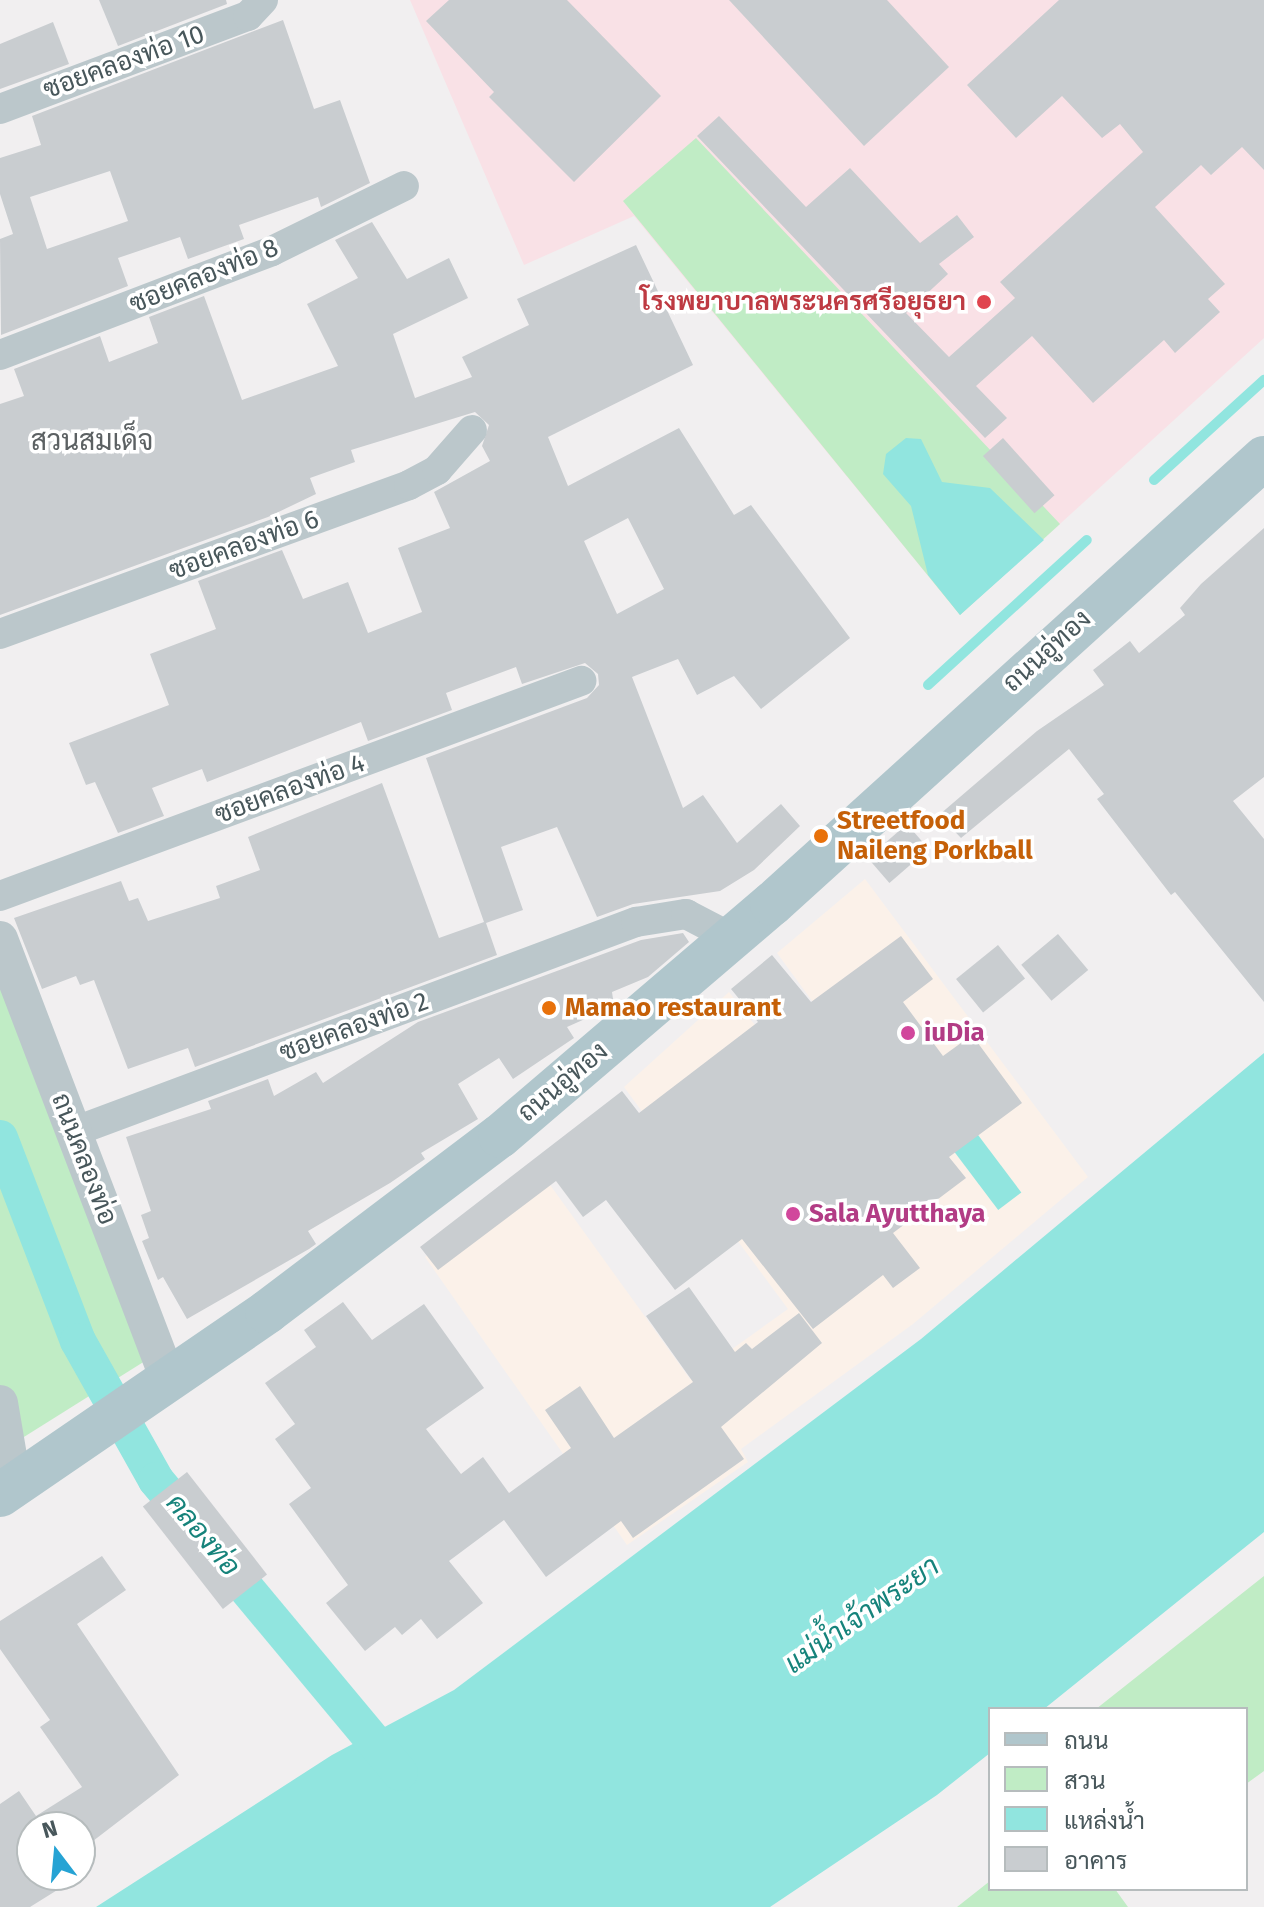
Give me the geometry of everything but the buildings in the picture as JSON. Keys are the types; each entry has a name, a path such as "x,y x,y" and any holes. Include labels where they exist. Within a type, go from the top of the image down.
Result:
{"main road":[{"name":"ถนนอู่ทอง","path":"7,1490 159,1386 500,1136 732,938 1264,458"}],"street":[{"name":"ซอยคลองท่อ 10","path":"0,109 255,8"},
{"name":"ซอยคลองท่อ 8","path":"0,355 272,251 404,186"},
{"name":"ซอยคลองท่อ 6","path":"0,634 409,485 437,470 472,430"},
{"name":"ซอยคลองท่อ 4","path":"0,896 581,681"},
{"name":"ซอยคลองท่อ 2","path":"73,1132 636,922 686,914 732,938"},
{"name":"ถนนคลองท่อ","path":"0,939 73,1132 159,1386"},
{"path":"0,1403 7,1490"}],"shaded area":[{"name":"โรงพยาบาลพระนครศรีอยุธยา","path":"410,0 1264,0 1264,338 960,615 634,216 524,265"},
{"path":"865,879 1088,1177 913,1324 741,1449 748,1462 627,1545 425,1257 540,1171 690,1379 788,1309 624,1087 729,992 876,1179 919,1147 777,953"}],"green space":[{"path":"696,138 1060,524 960,615 623,201"},
{"path":"0,986 145,1361 0,1452"},
{"path":"1264,1576 1264,1771 1248,1783 1248,1707 1099,1707"},
{"path":"988,1883 988,1891 1116,1891 1128,1907 957,1907"}],"water":[{"path":"906,438 921,439 942,482 990,488 1044,540 960,615 928,575 911,506 883,474 886,454"},
{"name":"แม่น้ำเจ้าพระยา","path":"1264,1053 1264,1532 1046,1707 988,1707 988,1755 937,1795 770,1907 96,1907 332,1755 454,1690 921,1339"},
{"path":"972,1127 1021,1192 998,1210 949,1144"}],"waterway":[{"path":"1154,480 1264,380"},
{"path":"928,685 1087,540"},
{"name":"คลองท่อ","path":"0,1138 78,1341 156,1480 400,1773"}],"place":[{"name":"โรงพยาบาลพระนครศรีอยุธยา","path":"984,302"},
{"name":"Streetfood Naileng Porkball","path":"821,836"},
{"name":"Mamao restaurant","path":"549,1008"},
{"name":"iuDia","path":"908,1033"},
{"name":"Sala Ayutthaya","path":"793,1214"}],"district":[{"name":"สวนสมเด็จ","path":"92,441"}]}
